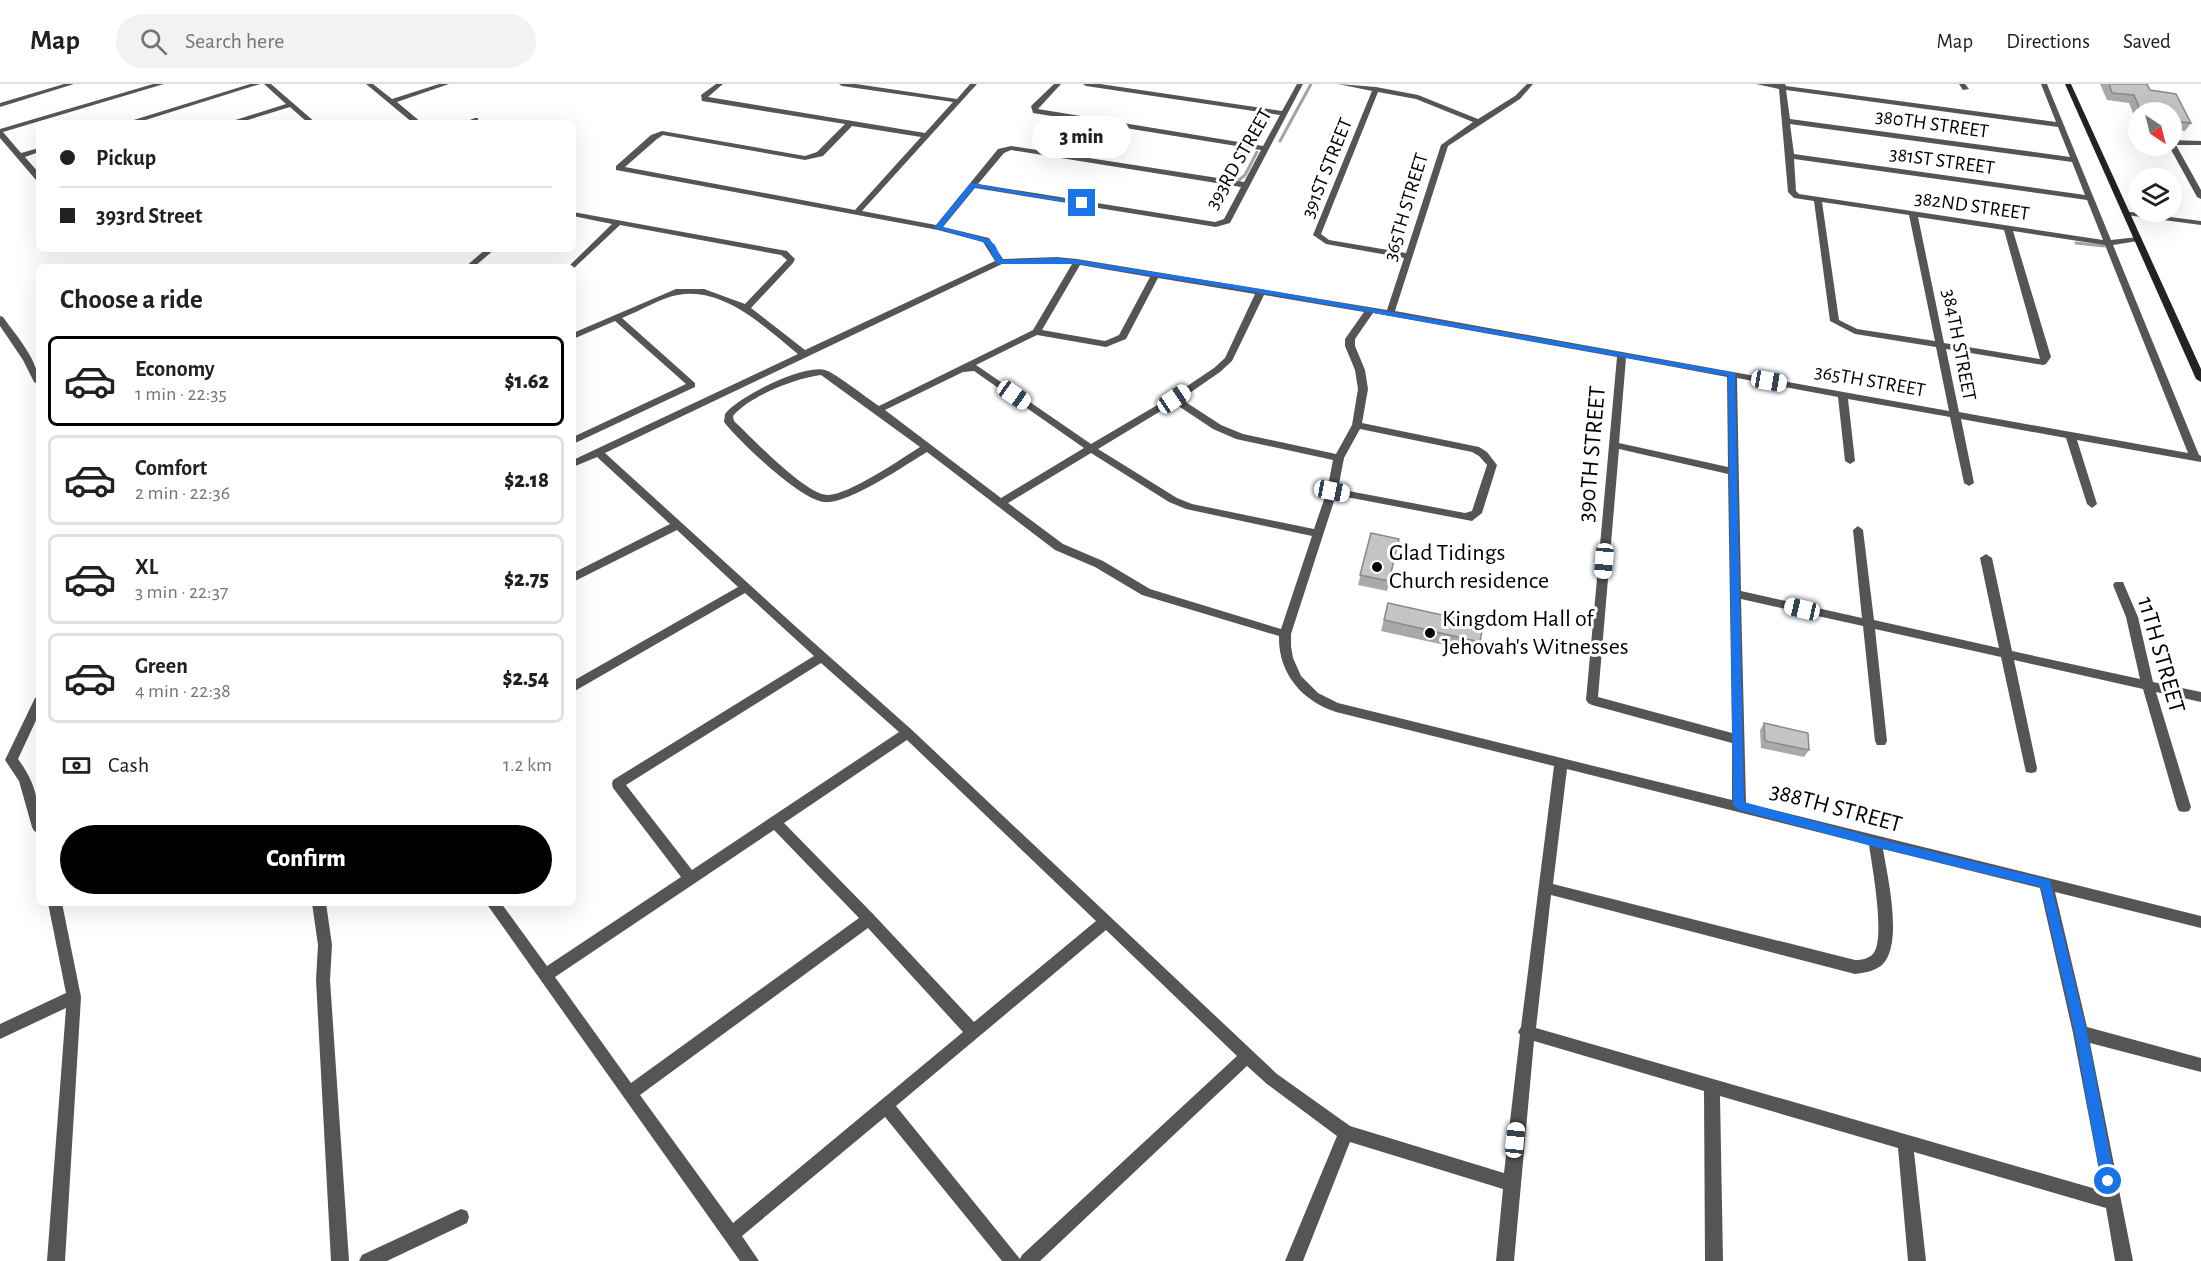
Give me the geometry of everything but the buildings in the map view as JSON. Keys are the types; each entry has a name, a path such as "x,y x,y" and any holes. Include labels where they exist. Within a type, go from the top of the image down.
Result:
{"street":[{"path":"0,105 71,84"},
{"path":"40,120 160,84"},
{"path":"138,120 257,84"},
{"path":"267,84 308,120"},
{"path":"369,84 414,120"},
{"path":"391,102 446,84"},
{"path":"720,84 704,97 705,99 928,136"},
{"path":"842,84 959,101"},
{"path":"857,212 974,84"},
{"path":"1058,84 1034,108 1036,111 1264,148"},
{"path":"1086,84 1284,113"},
{"name":"393RD STREET","path":"973,185 1211,225 1227,221 1300,84"},
{"path":"1341,84 1418,97 1477,121"},
{"name":"365TH STREET","path":"1390,313 1445,145 1477,121 1516,100 1528,90 1530,84"},
{"path":"1759,84 1782,85 2059,124"},
{"path":"2044,84 2088,198 2198,458"},
{"path":"2068,84 2201,379"},
{"path":"1782,85 1790,156"},
{"name":"391ST STREET","path":"1376,89 1317,236 1326,242 1410,256"},
{"path":"240,120 290,105"},
{"path":"36,121 0,132 36,175"},
{"name":"380TH STREET","path":"1786,121 2074,160"},
{"path":"576,463 1000,262 986,240 938,228 619,168 654,137 662,133 805,158 820,154 850,123"},
{"path":"2201,143 2174,142 2174,149 2201,197"},
{"path":"938,228 1001,151 1013,148 1245,185"},
{"path":"19,156 36,151"},
{"name":"382ND STREET","path":"1790,156 1792,192 1801,197 2107,243 2138,238"},
{"name":"381ST STREET","path":"1790,156 2088,198"},
{"path":"1818,200 1835,321 1855,331 2038,362 2046,360 2008,228"},
{"path":"2126,213 2201,223"},
{"name":"384TH STREET","path":"1913,214 1969,483"},
{"path":"576,215 784,253 791,259 789,263 746,308"},
{"path":"575,264 618,222"},
{"path":"473,264 487,252"},
{"name":"365TH STREET","path":"1000,262 1058,260 1077,262 1261,291 2198,458"},
{"path":"878,410 1036,332 1077,262"},
{"path":"1036,332 1106,344 1116,341 1123,337 1156,274"},
{"path":"1000,503 1174,399 1217,370 1229,359 1261,291"},
{"path":"576,335 676,292 704,292 746,308 804,354"},
{"path":"1370,310 1350,339 1363,388 1357,425 1339,458 1332,491 1285,634 1283,650 1305,690 1323,703 1739,805"},
{"path":"576,440 692,384 617,318"},
{"path":"0,319 36,376"},
{"name":"390TH STREET","path":"1622,355 1592,700 1737,739"},
{"path":"958,369 976,368 1090,448 1173,500 1190,507 1316,534"},
{"path":"927,447 844,495 826,499 813,494 789,477 728,419 729,413 736,406 798,376 823,372 878,410 927,447 1000,503 1059,547 1099,564 1146,592 1285,634"},
{"name":"388TH STREET","path":"1732,374 1739,805 1875,843 2201,922"},
{"path":"1843,394 1850,461"},
{"path":"1174,399 1217,427 1240,437 1339,458"},
{"path":"1332,491 1465,517 1472,517 1477,513 1492,465 1483,454 1475,449 1357,425"},
{"path":"2070,434 2092,504"},
{"path":"1613,446 1734,472"},
{"path":"598,452 676,526 908,733 1272,1079 1346,1133 1511,1183"},
{"path":"576,577 676,526"},
{"path":"1858,530 1881,741"},
{"path":"1986,558 2031,768"},
{"name":"11TH STREET","path":"2118,585 2132,617 2148,686 2184,807"},
{"path":"576,685 745,588"},
{"path":"1736,594 2201,697"},
{"path":"691,879 618,784 823,656"},
{"path":"36,706 6,761 25,779 36,817"},
{"path":"546,975 908,733"},
{"path":"1505,1261 1526,1032 1561,763"},
{"path":"776,823 869,919 972,1032"},
{"path":"1546,888 1855,967 1870,965 1879,958 1885,942 1875,843"},
{"path":"2046,884 2081,1033 2124,1261"},
{"path":"56,906 74,997 56,1261"},
{"path":"319,906 325,945 324,991 340,1261"},
{"path":"495,906 631,1092 750,1261"},
{"path":"631,1092 869,919"},
{"path":"731,1235 1105,922"},
{"path":"0,1032 74,997"},
{"path":"1526,1032 2112,1203"},
{"path":"2081,1033 2201,1065"},
{"path":"1028,1261 1247,1056"},
{"path":"1712,1086 1714,1261"},
{"path":"886,1106 1013,1261"},
{"path":"1294,1261 1346,1133"},
{"path":"1905,1142 1917,1261"},
{"path":"368,1261 461,1217"}],"waterway":[{"path":"1280,141 1311,84"},
{"path":"1239,180 1245,175 1257,152"},
{"path":"2076,243 2104,246"}],"place":[{"name":"Glad Tidings Church residence","path":"1377,567"},
{"name":"Kingdom Hall of Jehovah's Witnesses","path":"1430,633"}],"route":[{"path":"1082,203 973,185 938,228 986,240 1000,262 1058,260 1077,262 1261,291 1732,374 1739,805 1875,843 2046,884 2081,1033 2108,1181"}]}
